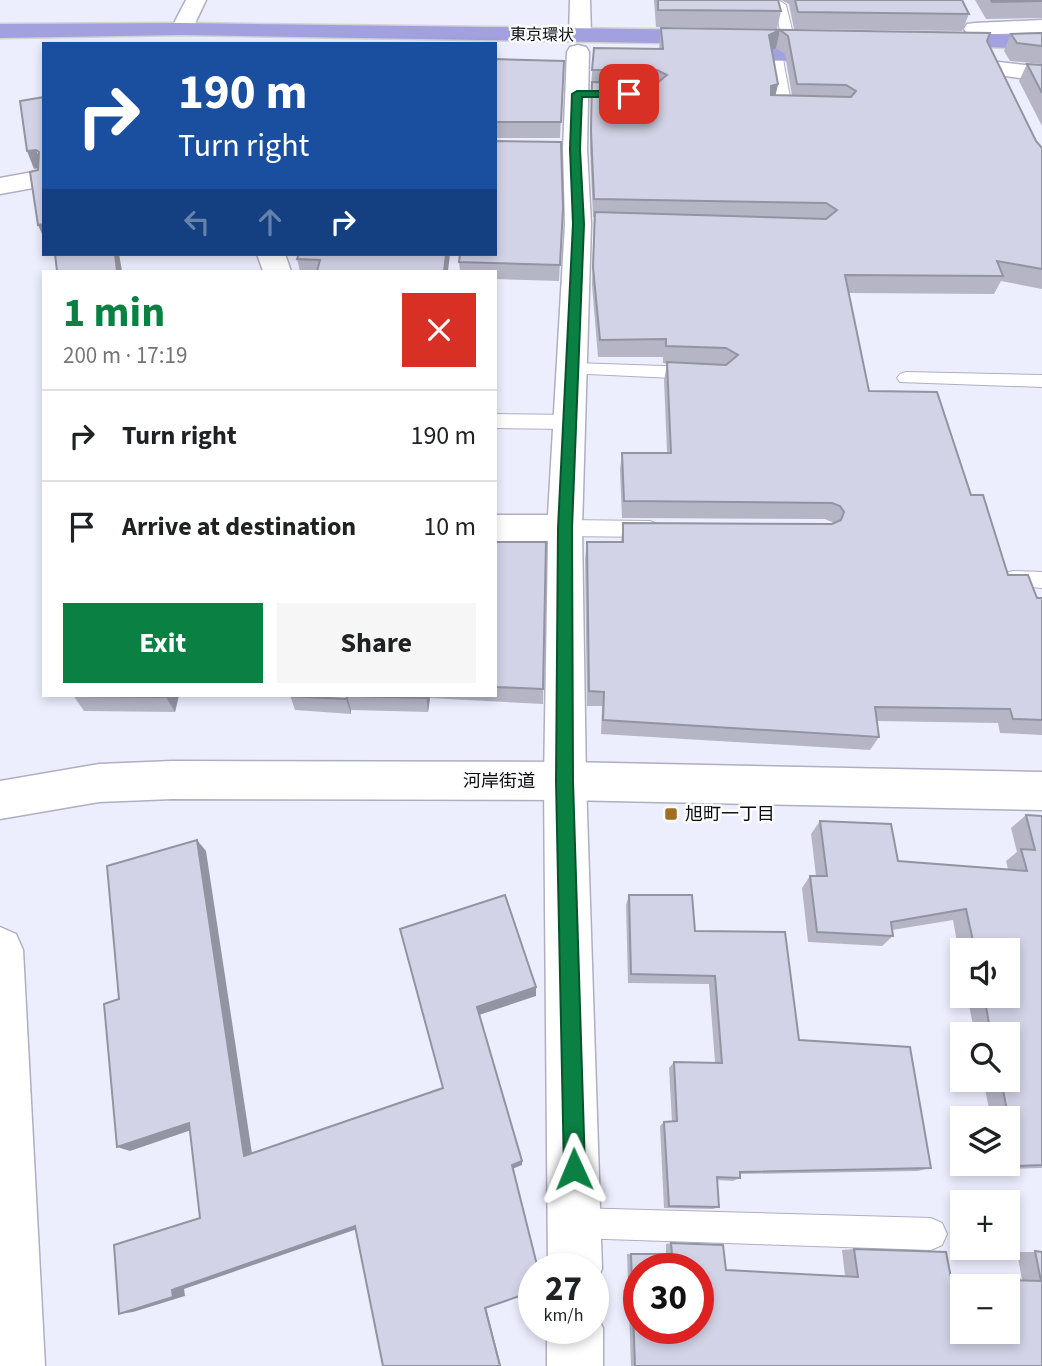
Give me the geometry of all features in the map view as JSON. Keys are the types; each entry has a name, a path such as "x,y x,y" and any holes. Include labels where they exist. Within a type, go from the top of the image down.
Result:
{"highway":[{"name":"東京環状","path":"0,31 182,29 579,43 850,47"},
{"path":"984,41 1042,58"},
{"path":"919,48 984,41 1042,42"},
{"name":"東京環状","path":"497,51 579,43"},
{"path":"0,51 42,50"}],"street":[{"path":"182,29 196,0"},
{"path":"575,1253 565,781 565,528 573,369 585,224 562,149 584,94 579,43 580,0"},
{"path":"984,41 1042,26"},
{"path":"984,41 1042,74"},
{"path":"984,41 1013,97"},
{"path":"0,186 42,178"},
{"path":"497,528 565,528"},
{"name":"河岸街道","path":"0,800 99,783 160,780 565,781 1042,791"},
{"path":"0,950 16,1366"},
{"path":"575,1344 575,1366"}],"lane":[{"path":"780,5 786,108"},
{"path":"573,369 708,373"},
{"path":"906,378 1042,381"},
{"path":"497,421 571,422"},
{"path":"565,528 675,529"},
{"path":"1013,579 1042,580"},
{"path":"575,1223 931,1234"}],"building":[{"path":"658,0 778,0 781,11 658,10"},
{"path":"795,0 962,0 969,14 798,12"},
{"path":"991,0 1042,0 1042,1 992,2"},
{"path":"661,28 990,33 987,41 1036,141 1042,148 1042,269 997,261 1003,276 845,275 869,391 937,392 971,495 983,495 1008,575 1028,575 1037,598 1042,598 1042,720 1013,719 1010,709 875,707 879,737 603,720 604,692 589,691 587,542 623,542 623,523 832,524 841,520 844,512 840,506 832,503 624,501 622,453 671,453 667,362 726,365 738,355 726,348 666,346 666,339 600,340 593,267 595,212 826,219 837,210 826,203 594,199 592,82 657,83 667,75 657,70 592,70 594,48 663,49","holes":["780,30 788,36 797,84 846,85 856,91 851,97 771,95 771,86 778,84 769,35"]},
{"path":"1042,33 1042,46 1017,43 1011,34"},
{"path":"497,59 564,61 561,122 497,122"},
{"path":"1027,64 1042,65 1042,93"},
{"path":"42,97 42,224 38,225 30,172 38,170 39,152 27,151 20,101"},
{"path":"497,141 561,142 563,208 560,265 459,262 460,256 497,256"},
{"path":"55,256 115,256 117,270 57,270"},
{"path":"298,256 446,256 444,270 317,270 320,260 297,259"},
{"path":"497,542 546,542 543,689 497,687"},
{"path":"308,697 347,697 346,699"},
{"path":"1026,815 1042,816 1042,1165 1020,1166 1020,1106 1006,1106 1003,1092 1020,1092 1020,1022 989,1022 986,1008 1020,1008 1020,938 972,938 966,909 891,922 893,936 817,932 810,876 827,876 820,821 891,824 898,861 1027,871 1021,849 1035,850"},
{"path":"197,840 244,1156 443,1088 400,929 505,895 536,987 477,1007 522,1161 512,1165 534,1253 518,1253 518,1297 485,1308 500,1366 383,1366 355,1226 172,1290 173,1297 119,1314 114,1245 200,1218 189,1123 117,1147 104,1004 119,999 107,866"},
{"path":"629,895 692,895 695,931 785,932 799,1040 910,1047 931,1168 740,1172 740,1178 717,1177 719,1207 669,1206 664,1122 677,1121 674,1062 722,1063 715,976 631,974"},
{"path":"671,1243 723,1245 726,1270 858,1277 854,1249 946,1252 950,1274 950,1344 1020,1344 1020,1280 1041,1281 1035,1251 1042,1252 1042,1366 635,1366 634,1344 714,1344 714,1253 672,1253"}],"place":[{"name":"旭町一丁目","path":"671,814"}],"route":[{"path":"574,1169 565,781 565,528 578,224 575,149 577,94 629,94"}]}
